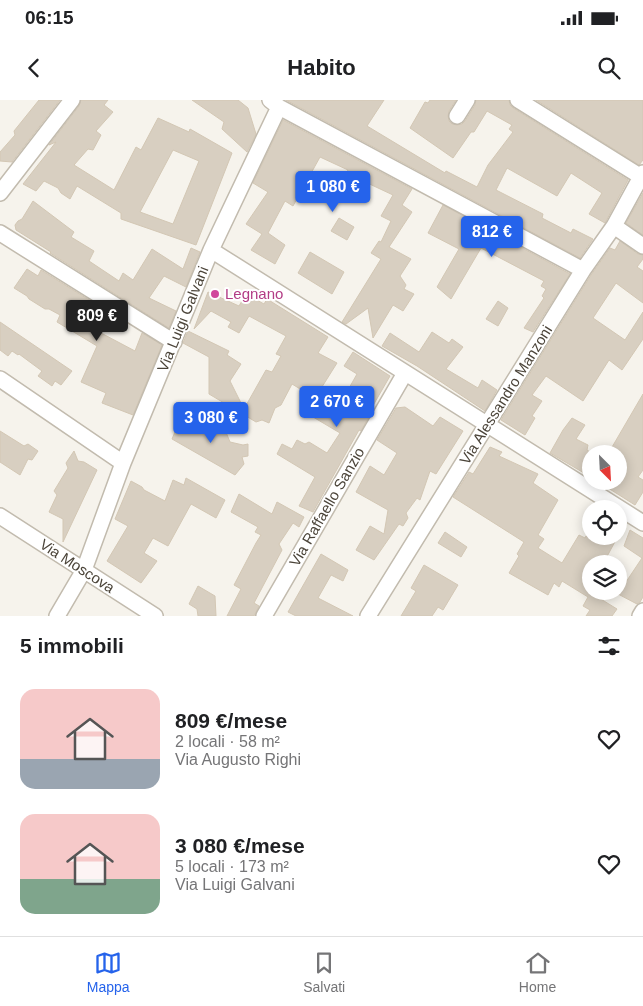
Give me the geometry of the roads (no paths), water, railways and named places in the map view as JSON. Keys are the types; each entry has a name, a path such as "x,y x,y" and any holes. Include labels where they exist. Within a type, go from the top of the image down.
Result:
{"street":[{"path":"0,193 5,176 72,100"},
{"path":"457,116 467,100"},
{"path":"518,100 642,176"},
{"path":"275,103 583,270"},
{"name":"Via Luigi Galvani","path":"57,616 84,570 122,463 275,103"},
{"name":"Via Alessandro Manzoni","path":"368,616 583,270 614,226 642,176"},
{"path":"614,226 643,246"},
{"path":"0,233 174,342"},
{"path":"211,250 643,523"},
{"name":"Via Raffaello Sanzio","path":"264,616 405,373"},
{"path":"0,378 122,463"},
{"name":"Via Moscova","path":"0,516 155,616"},
{"path":"640,616 643,611"}],"place":[{"name":"Legnano","path":"215,294"}]}
